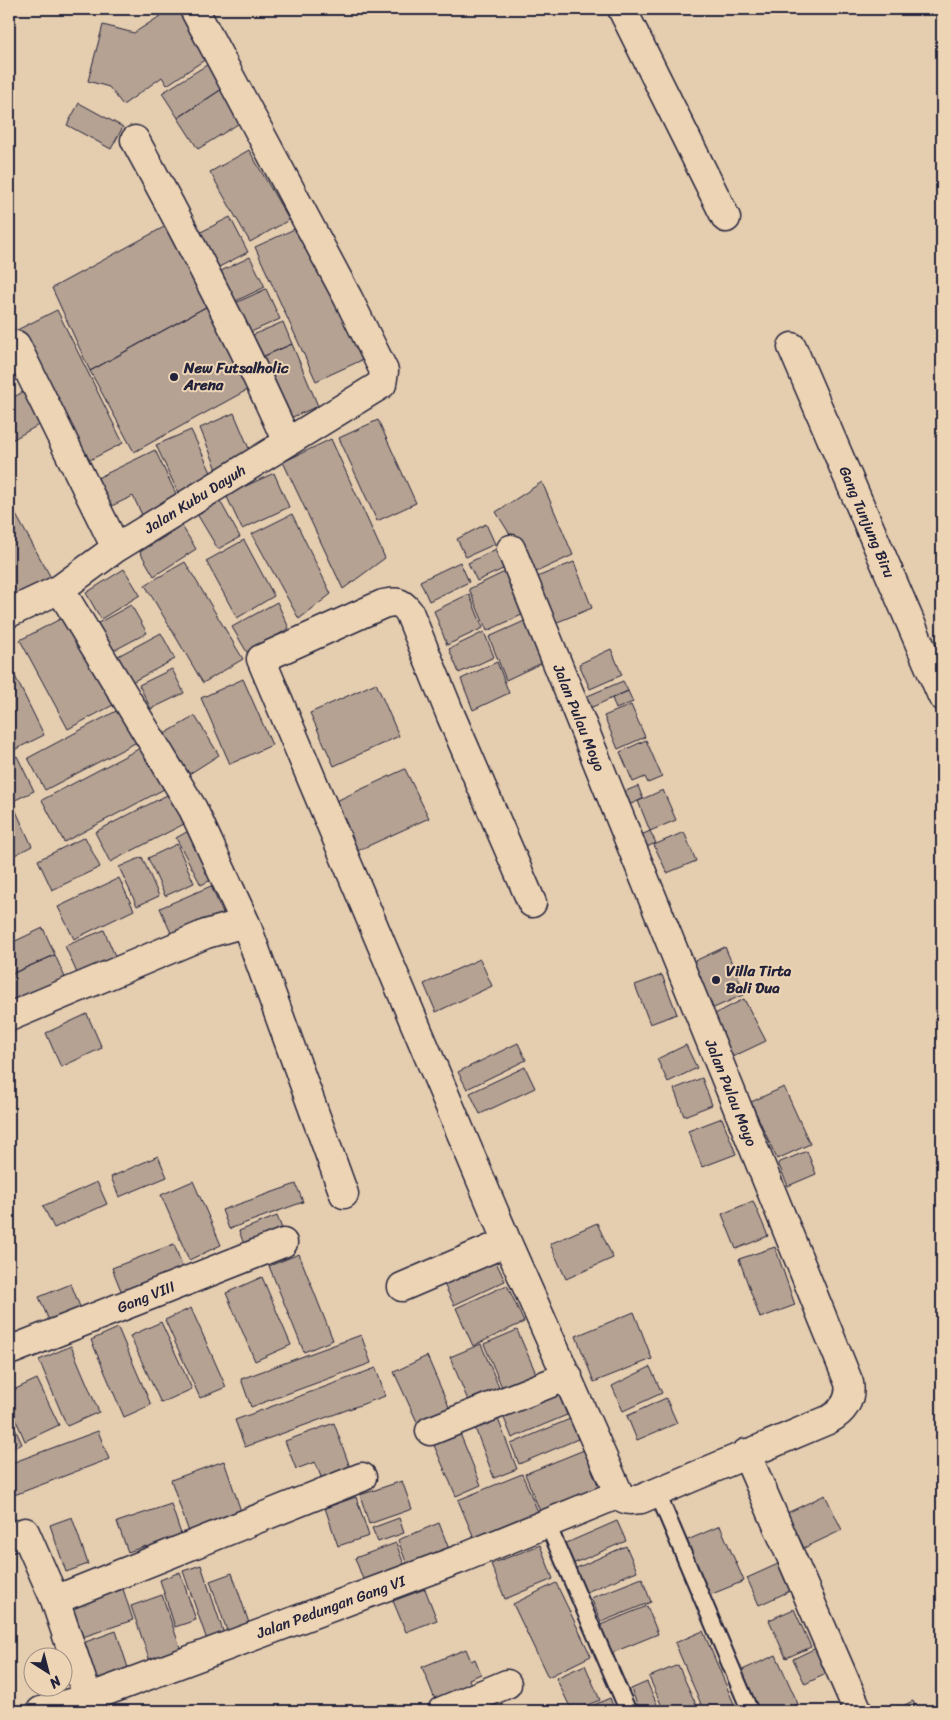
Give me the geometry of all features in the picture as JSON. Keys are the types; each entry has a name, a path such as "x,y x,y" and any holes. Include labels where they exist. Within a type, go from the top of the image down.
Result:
{"street":[{"name":"Jalan Kubu Dayuh","path":"9,614 60,589 116,548 382,384 384,371 348,298 194,9"},
{"path":"622,9 726,218"},
{"path":"135,140 184,230 249,357 287,442"},
{"path":"16,345 116,548"},
{"name":"Gang Tunjung Biru","path":"792,347 942,696"},
{"name":"Jalan Pulau Moyo","path":"511,549 849,1383 849,1400 835,1416 641,1499 628,1500 622,1498 619,1494"},
{"path":"60,589 197,818 246,924 344,1194"},
{"path":"532,903 451,716 409,612 404,605 398,602 383,604 261,659 507,1242 619,1494"},
{"path":"9,1017 206,934 234,926"},
{"path":"402,1287 507,1242"},
{"name":"Gang VIII","path":"9,1351 282,1243"},
{"path":"430,1431 568,1376"},
{"path":"746,1453 858,1711"},
{"path":"55,1600 362,1477"},
{"name":"Jalan Pedungan Gang VI","path":"41,1711 88,1698 460,1559 619,1494"},
{"path":"9,1538 25,1532 55,1600 88,1698"},
{"path":"442,1711 508,1684"}],"lane":[{"path":"657,1492 750,1711"},
{"path":"547,1523 628,1711"}],"building":[{"path":"171,9 182,9 212,55 167,85 162,77 123,105 109,87 88,81 103,25 134,33"},
{"path":"210,63 225,87 178,118 162,93"},
{"path":"225,87 246,119 198,149 178,118"},
{"path":"79,103 123,127 111,149 67,125"},
{"path":"249,150 289,220 250,242 210,172"},
{"path":"230,217 248,252 217,268 199,233"},
{"path":"175,221 213,303 90,371 52,288"},
{"path":"301,226 362,360 316,381 255,247"},
{"path":"250,257 265,287 236,301 221,271"},
{"path":"266,289 280,319 242,336 229,306"},
{"name":"New Futsalholic Arena","path":"213,303 258,384 134,452 90,371"},
{"path":"57,310 123,443 82,464 15,331"},
{"path":"283,322 292,344 255,360 246,338"},
{"path":"292,344 318,406 281,422 255,360"},
{"path":"33,386 51,418 10,441 9,400"},
{"path":"234,413 253,458 218,472 200,428"},
{"path":"378,420 416,503 377,521 339,438"},
{"path":"191,430 216,483 181,499 156,445"},
{"path":"331,439 385,558 343,589 283,462"},
{"path":"155,450 179,500 143,517 133,496 101,511 87,483"},
{"path":"274,473 289,507 242,529 226,495"},
{"path":"542,482 573,555 534,573 496,512"},
{"path":"220,501 240,537 218,549 197,514"},
{"path":"11,506 54,583 9,602 9,508"},
{"path":"292,514 331,594 299,619 252,534"},
{"path":"486,524 495,544 466,557 457,539"},
{"path":"182,526 196,549 154,576 140,552"},
{"path":"244,540 274,596 237,618 206,561"},
{"path":"496,549 505,568 477,581 468,563"},
{"path":"185,562 243,659 203,683 145,585"},
{"path":"460,562 469,582 429,601 420,581"},
{"path":"574,562 592,608 555,623 537,577"},
{"path":"124,569 140,595 101,619 86,593"},
{"path":"509,570 526,613 487,631 469,589"},
{"path":"469,594 483,628 447,645 434,611"},
{"path":"277,602 289,628 248,654 232,627"},
{"path":"131,605 147,633 111,652 96,624"},
{"path":"66,616 113,705 68,729 20,640"},
{"path":"529,619 546,661 506,680 489,637"},
{"path":"484,632 494,657 459,673 449,649"},
{"path":"161,633 175,659 132,682 118,656"},
{"path":"611,649 622,675 590,689 579,664"},
{"path":"497,662 509,693 473,710 461,679"},
{"path":"9,664 44,735 10,752 9,749"},
{"path":"172,669 184,693 151,709 139,685"},
{"path":"243,679 272,745 230,764 201,698"},
{"path":"623,681 628,691 590,708 585,697"},
{"path":"376,683 399,736 334,766 310,713"},
{"path":"628,691 633,702 616,709 612,698"},
{"path":"631,705 645,737 618,749 604,716"},
{"path":"120,709 137,742 45,790 28,758"},
{"path":"195,716 219,755 186,776 161,736"},
{"path":"646,740 662,777 648,783 645,777 633,782 620,752"},
{"path":"146,745 168,787 64,842 42,800"},
{"path":"17,756 34,791 9,803 9,760"},
{"path":"405,769 429,818 357,851 334,802"},
{"path":"638,786 643,799 626,806 621,793"},
{"path":"663,790 676,820 650,831 638,801"},
{"path":"171,793 186,823 110,862 95,832"},
{"path":"15,809 32,846 9,858 9,812"},
{"path":"192,829 217,877 201,885 176,838"},
{"path":"650,831 656,843 644,848 639,836"},
{"path":"684,832 696,861 667,873 654,845"},
{"path":"85,837 100,867 52,890 38,860"},
{"path":"177,844 194,883 165,896 148,858"},
{"path":"142,857 159,896 137,906 119,867"},
{"path":"119,878 134,910 74,939 58,907"},
{"path":"211,886 225,918 174,940 160,908"},
{"path":"43,928 55,955 9,975 9,944"},
{"path":"104,930 118,963 80,980 65,946"},
{"name":"Villa Tirta Bali Dua","path":"725,947 745,994 707,1011 686,965"},
{"path":"55,955 67,982 9,1009 9,975"},
{"path":"480,959 492,986 436,1012 424,984"},
{"path":"662,975 677,1014 650,1024 635,985"},
{"path":"744,999 766,1041 730,1058 709,1017"},
{"path":"87,1014 102,1048 61,1067 46,1033"},
{"path":"518,1043 526,1060 467,1089 458,1072"},
{"path":"686,1045 697,1068 668,1082 657,1059"},
{"path":"525,1067 535,1088 480,1114 470,1093"},
{"path":"702,1078 712,1105 684,1116 674,1089"},
{"path":"784,1087 810,1144 777,1159 751,1102"},
{"path":"722,1118 736,1154 702,1167 688,1131"},
{"path":"807,1151 816,1174 788,1186 778,1163"},
{"path":"158,1156 167,1177 119,1197 111,1177"},
{"path":"193,1181 221,1245 189,1260 161,1195"},
{"path":"97,1182 107,1204 54,1228 43,1206"},
{"path":"296,1184 303,1202 229,1229 222,1210"},
{"path":"753,1201 768,1236 736,1249 722,1214"},
{"path":"277,1216 285,1236 247,1252 239,1231"},
{"path":"597,1223 613,1258 566,1279 550,1244"},
{"path":"174,1244 185,1274 124,1298 112,1268"},
{"path":"775,1247 795,1305 760,1318 739,1259"},
{"path":"299,1254 333,1340 304,1352 269,1266"},
{"path":"495,1260 505,1281 454,1305 444,1284"},
{"path":"262,1277 291,1345 255,1361 226,1293"},
{"path":"71,1284 84,1317 53,1330 39,1297"},
{"path":"507,1285 524,1322 473,1346 456,1308"},
{"path":"191,1308 226,1387 200,1398 165,1320"},
{"path":"634,1312 652,1359 594,1382 576,1336"},
{"path":"161,1322 192,1389 161,1403 130,1336"},
{"path":"118,1328 151,1405 124,1417 91,1340"},
{"path":"517,1330 538,1378 504,1392 484,1344"},
{"path":"361,1335 371,1363 251,1407 241,1379"},
{"path":"481,1344 503,1397 472,1410 450,1357"},
{"path":"71,1346 99,1412 67,1426 39,1360"},
{"path":"427,1356 450,1409 418,1424 394,1372"},
{"path":"650,1367 662,1393 623,1411 612,1386"},
{"path":"376,1368 385,1396 245,1447 235,1420"},
{"path":"37,1379 59,1425 25,1441 9,1404 9,1392"},
{"path":"557,1390 567,1415 512,1438 502,1413"},
{"path":"666,1398 677,1423 637,1440 627,1416"},
{"path":"495,1411 517,1469 494,1478 472,1420"},
{"path":"9,1415 22,1444 9,1450"},
{"path":"570,1419 578,1439 519,1464 511,1444"},
{"path":"334,1423 352,1473 324,1484 315,1462 296,1469 285,1441"},
{"path":"98,1431 109,1459 9,1497 9,1464"},
{"path":"459,1431 481,1485 456,1496 433,1443"},
{"path":"584,1450 600,1490 541,1514 525,1474"},
{"path":"224,1461 244,1520 191,1538 171,1480"},
{"path":"522,1474 541,1519 477,1545 458,1500"},
{"path":"402,1481 412,1509 369,1524 360,1495"},
{"path":"825,1495 842,1530 804,1548 787,1513"},
{"path":"356,1497 369,1536 338,1546 325,1508"},
{"path":"171,1504 181,1534 168,1539 171,1547 149,1555 146,1546 128,1552 117,1522"},
{"path":"72,1517 88,1564 66,1572 50,1525"},
{"path":"399,1518 404,1533 378,1542 372,1528"},
{"path":"617,1521 626,1541 570,1565 562,1545"},
{"path":"439,1523 452,1557 410,1573 398,1540"},
{"path":"720,1526 744,1581 707,1596 683,1542"},
{"path":"396,1543 408,1575 367,1590 355,1558"},
{"path":"540,1545 553,1579 505,1599 491,1564"},
{"path":"626,1546 637,1571 584,1593 574,1569"},
{"path":"778,1564 790,1591 759,1605 747,1578"},
{"path":"201,1565 224,1634 207,1640 183,1571"},
{"path":"180,1572 196,1620 175,1627 160,1580"},
{"path":"232,1573 250,1626 228,1634 210,1581"},
{"path":"642,1578 651,1602 601,1622 591,1598"},
{"path":"556,1583 591,1656 548,1677 513,1604"},
{"path":"123,1589 133,1620 77,1639 66,1609"},
{"path":"425,1589 437,1620 406,1632 393,1601"},
{"path":"162,1595 183,1656 152,1667 131,1606"},
{"path":"647,1606 658,1634 609,1654 598,1626"},
{"path":"794,1609 811,1647 786,1658 769,1620"},
{"path":"116,1631 131,1677 96,1690 80,1644"},
{"path":"703,1631 737,1711 704,1711 675,1643"},
{"path":"818,1647 830,1672 805,1684 793,1659"},
{"path":"466,1649 471,1661 475,1659 481,1674 469,1679 474,1693 437,1704 422,1667"},
{"path":"776,1655 798,1704 782,1711 758,1711 740,1671"},
{"path":"585,1665 600,1700 572,1711 556,1678"},
{"path":"678,1665 699,1711 664,1711 649,1677"},
{"path":"647,1682 660,1711 640,1711 631,1689"},
{"path":"610,1698 615,1711 580,1711"},
{"path":"913,1701 918,1711 892,1711"}],"place":[{"name":"New Futsalholic Arena","path":"174,377"},
{"name":"Villa Tirta Bali Dua","path":"716,980"}]}
